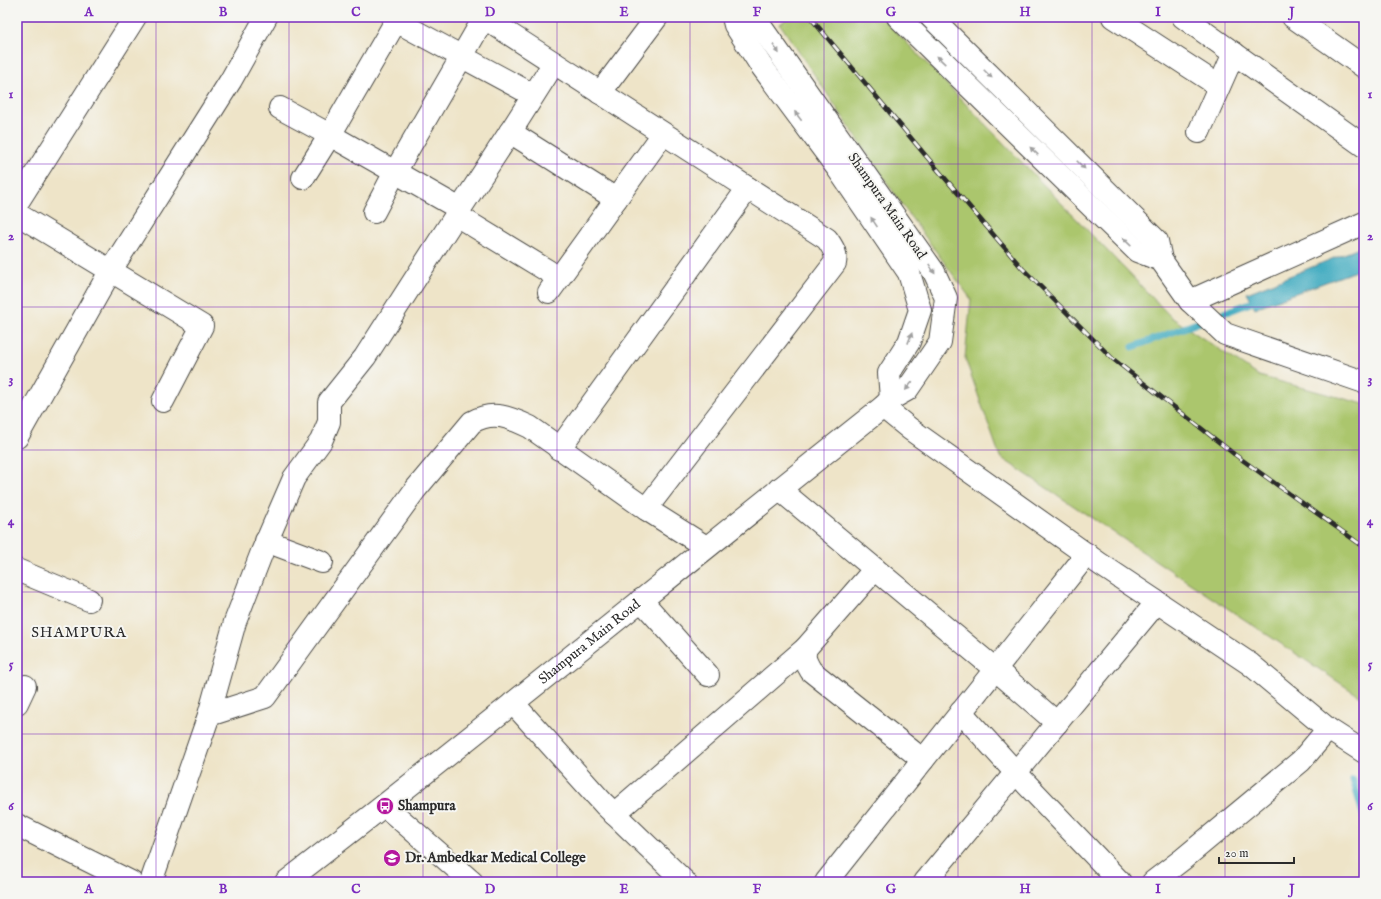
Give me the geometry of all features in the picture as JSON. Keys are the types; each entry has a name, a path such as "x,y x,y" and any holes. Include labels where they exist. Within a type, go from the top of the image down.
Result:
{"street":[{"path":"17,203 135,17"},
{"path":"17,437 111,270 231,80 266,17"},
{"path":"374,212 395,172 484,17 827,239 834,248 837,256 835,263 646,509"},
{"path":"600,93 657,17"},
{"name":"Shampura Main Road","path":"733,17 735,25 760,64 838,169 909,273 920,310 909,342 889,373 887,403"},
{"name":"Shampura Main Road","path":"286,882 385,806 887,403 907,390 940,342 946,298 934,272 754,17"},
{"path":"898,17 1137,251 1161,260"},
{"path":"931,17 1157,241 1161,260 1194,305 1225,334 1364,382"},
{"path":"1113,17 1219,86"},
{"path":"1183,17 1364,146"},
{"path":"1293,17 1364,67"},
{"path":"303,178 330,135 393,19 534,95"},
{"path":"1199,132 1234,53"},
{"path":"151,882 209,716 235,622 266,541 294,478 321,441 329,422 329,402 365,357 554,63"},
{"path":"280,108 395,172 458,212 548,281 616,199 663,134"},
{"path":"510,132 616,199"},
{"path":"559,449 748,188"},
{"path":"17,214 202,326 163,401"},
{"path":"1194,305 1364,223"},
{"path":"887,403 910,429 1087,554 1250,664 1328,729 1364,752"},
{"path":"209,716 265,697 414,490 472,422 482,417 495,415 513,419 530,427 559,449 646,509 706,547"},
{"path":"779,489 1057,722"},
{"path":"266,541 322,562"},
{"path":"826,882 1087,554"},
{"path":"614,814 806,648 875,569"},
{"path":"17,570 88,600"},
{"path":"641,600 708,675"},
{"path":"925,882 1157,602"},
{"path":"806,648 804,655 811,671 923,760"},
{"path":"513,703 614,814 684,882"},
{"path":"961,712 1016,773 1120,882"},
{"path":"1153,882 1301,762 1328,729"},
{"path":"385,806 472,882"},
{"path":"17,825 131,882"}],"green space":[{"path":"789,17 882,17 1171,317 1259,376 1364,404 1364,699 1000,457 965,358 971,299 907,212 780,24"}],"water":[{"path":"1364,246 1364,268 1255,308 1247,293"}],"waterway":[{"path":"1133,347 1261,299"},
{"path":"1353,780 1364,817"}],"railway":[{"path":"810,17 1022,268 1113,359 1234,454 1364,547"}],"place":[{"name":"Shampura","path":"385,806"},
{"name":"Dr. Ambedkar Medical College","path":"392,858"}],"district":[{"name":"SHAMPURA","path":"79,632"}]}
